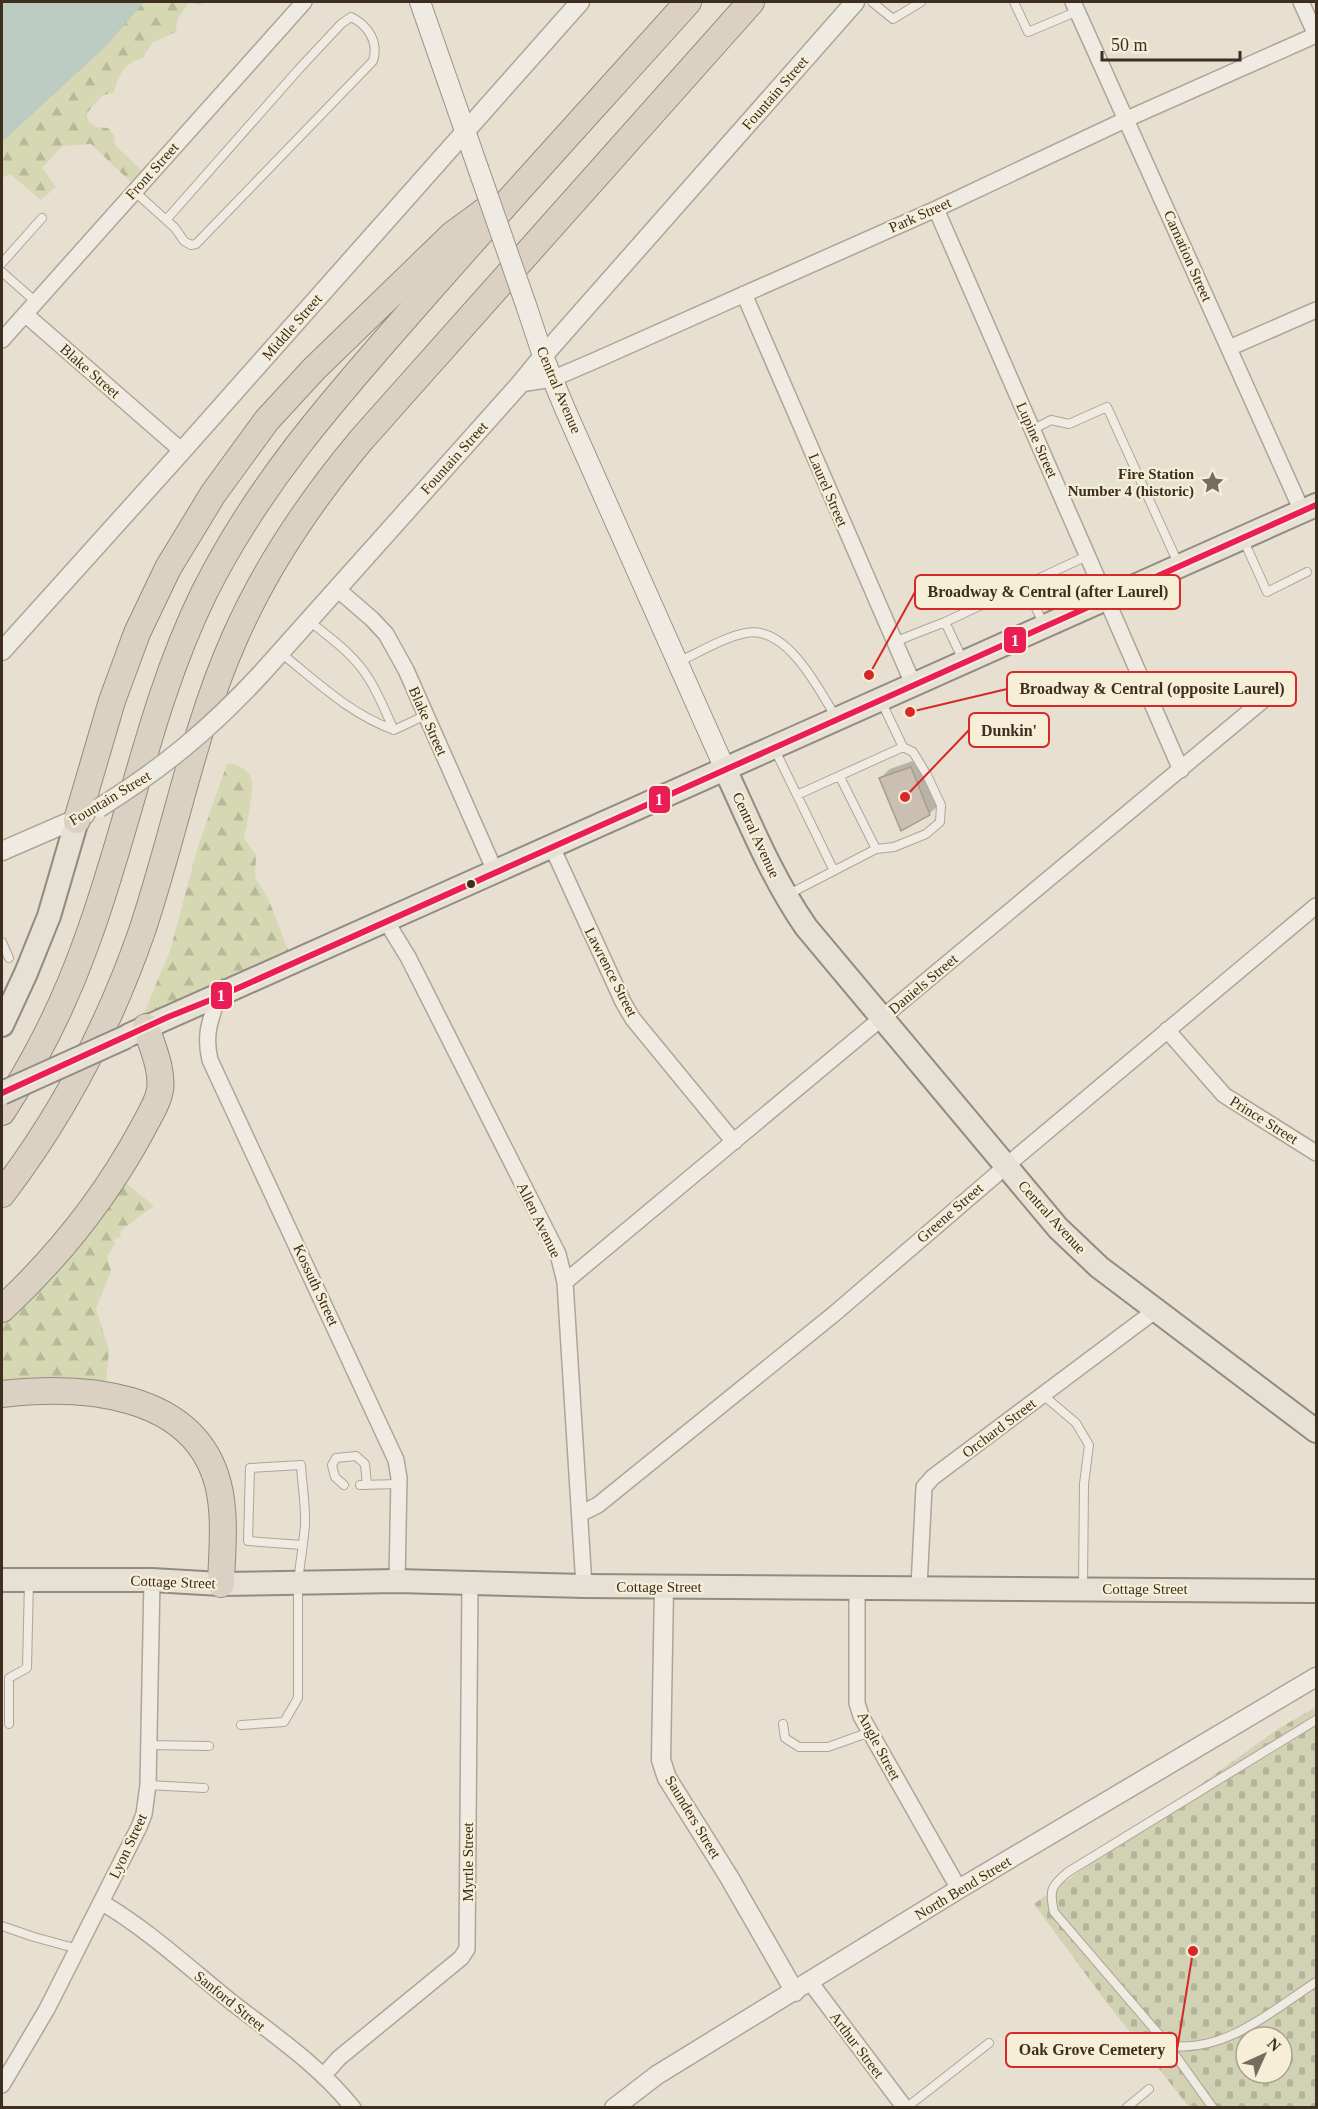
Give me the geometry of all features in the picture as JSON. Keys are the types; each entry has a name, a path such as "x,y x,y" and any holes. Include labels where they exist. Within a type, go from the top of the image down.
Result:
{"highway":[{"path":"2,1112 36,1054 73,976 96,913 168,680 203,596 235,536 271,480 311,426 688,2"},
{"path":"2,1194 56,1117 106,1021 142,928 210,699 240,626 282,546 320,490 362,439 750,4"},
{"path":"88,814 112,701 148,609 180,548 233,465 267,420 314,369 452,236 532,176"},
{"path":"2,1309 51,1259 88,1213 130,1151 149,1117 160,1093 161,1083 136,1032"},
{"path":"2,1394 52,1391 106,1396 151,1407 182,1425 209,1459 218,1482 221,1502 222,1584"}],"main road":[{"name":"Central Avenue","path":"420,2 552,379 725,769 785,896 806,927 1077,1248 1317,1431"},
{"path":"2,1093 1310,508"},
{"path":"2,1025 26,973 88,814"},
{"name":"Cottage Street","path":"2,1580 152,1580 222,1584 397,1581 664,1587 1317,1591"}],"street":[{"name":"Front Street","path":"2,340 304,2"},
{"name":"Middle Street","path":"2,651 182,452 580,2"},
{"name":"Fountain Street","path":"2,851 88,814 153,773 222,715 520,384 855,2"},
{"path":"1301,2 1316,35"},
{"name":"Carnation Street","path":"1076,6 1229,348 1310,508"},
{"name":"Park Street","path":"520,384 552,379 936,209 1127,119 1316,35"},
{"name":"Lupine Street","path":"936,209 1181,770"},
{"name":"Laurel Street","path":"744,294 914,686"},
{"name":"Blake Street","path":"30,308 182,452"},
{"path":"1229,348 1317,310"},
{"name":"Blake Street","path":"336,588 386,634 406,670 495,872"},
{"name":"Daniels Street","path":"565,1282 1280,686"},
{"name":"Lawrence Street","path":"552,847 623,1002 646,1034 734,1142"},
{"name":"Greene Street","path":"580,1514 598,1505 834,1314 1167,1030 1317,906"},
{"name":"Allen Avenue","path":"386,921 403,949 558,1254 565,1282 584,1586"},
{"name":"Kossuth Street","path":"218,997 208,1027 206,1043 210,1060 393,1450 398,1468 399,1485 397,1581"},
{"name":"Prince Street","path":"1167,1030 1224,1095 1317,1153"},
{"name":"Orchard Street","path":"919,1587 924,1486 1156,1310"},
{"name":"Lyon Street","path":"2,2085 78,1949 144,1814 148,1785 152,1580"},
{"name":"Myrtle Street","path":"323,2076 339,2058 461,1959 467,1949 470,1583"},
{"name":"Saunders Street","path":"664,1587 662,1760 667,1778 802,1987"},
{"name":"Angle Street","path":"857,1588 857,1703 861,1716 960,1889"},
{"name":"North Bend Street","path":"614,2108 657,2075 960,1889 1317,1677"},
{"name":"Sanford Street","path":"101,1902 116,1910 151,1937 323,2076 353,2108"},
{"name":"Arthur Street","path":"802,1987 905,2108"}],"lane":[{"path":"872,2 893,19 921,2"},
{"path":"1014,2 1028,32 1076,6"},
{"path":"134,191 166,220 179,236 191,245 196,244 373,61 376,52 375,44 361,22 351,17 341,24 166,220"},
{"path":"2,263 42,218"},
{"path":"2,272 30,308"},
{"path":"1032,430 1051,420 1069,424 1107,407 1180,567"},
{"path":"1243,538 1267,592 1307,572"},
{"path":"894,642 945,622 1087,556"},
{"path":"1025,585 1045,627"},
{"path":"308,620 345,650 358,664 369,679 394,730"},
{"path":"945,622 965,663"},
{"path":"678,662 746,633 765,632 787,648 803,666 816,683 837,720"},
{"path":"280,652 336,699 376,723 394,730 426,716"},
{"path":"785,896 876,849 894,847 926,834 940,822 941,806 927,775 913,752 903,747 881,700"},
{"path":"774,747 834,871"},
{"path":"797,795 903,747"},
{"path":"840,777 876,849"},
{"path":"2,942 9,958"},
{"path":"1043,1395 1076,1423 1089,1446 1084,1484 1083,1589"},
{"path":"344,1485 335,1477 332,1465 336,1458 356,1456 365,1464 364,1485 399,1485"},
{"path":"242,1725 284,1722 298,1698 298,1583 305,1524 301,1465 250,1468 248,1541 302,1545"},
{"path":"9,1724 9,1678 27,1668 29,1580"},
{"path":"1213,2108 1168,2045 1054,1912 1050,1894 1055,1883 1068,1872 1317,1720"},
{"path":"783,1724 785,1738 799,1747 828,1747 870,1732"},
{"path":"149,1745 209,1746"},
{"path":"148,1785 204,1788"},
{"path":"2,1926 78,1949"},
{"path":"1168,2045 1194,2046 1220,2040 1241,2031 1317,1982"},
{"path":"905,2108 989,2043"},
{"path":"1126,2108 1149,2089"}],"green space":[{"path":"123,2 205,2 200,5 189,3 177,20 176,32 152,43 143,58 132,62 123,71 114,93 103,95 86,114 89,122 97,127 108,128 114,136 115,145 148,177 138,189 91,144 62,146 42,168 56,187 41,200 10,174 2,178 2,111"},
{"path":"227,764 243,768 251,777 252,791 244,838 256,855 255,877 268,898 292,960 134,1031 170,951 198,846"},
{"path":"115,1174 154,1206 120,1231 121,1236 114,1240 115,1244 107,1257 111,1271 96,1309 109,1349 105,1397 2,1400 2,1311"},
{"path":"1316,1707 1316,2107 1189,2107 1104,1999 1034,1904 1278,1729"}],"shaded area":[{"path":"2,2 144,2 104,48 2,142"}],"building":[{"path":"911,767 930,815 901,831 879,778"}],"transit line":[{"name":"1","path":"2,1093 1316,505"}],"place":[{"name":"Fire Station Number 4 (historic)","path":"1212,483"},
{"name":"Broadway & Central (after Laurel)","path":"869,675"},
{"name":"Broadway & Central (opposite Laurel)","path":"910,712"},
{"name":"Dunkin'","path":"905,797"},
{"name":"Oak Grove Cemetery","path":"1193,1951"}]}
